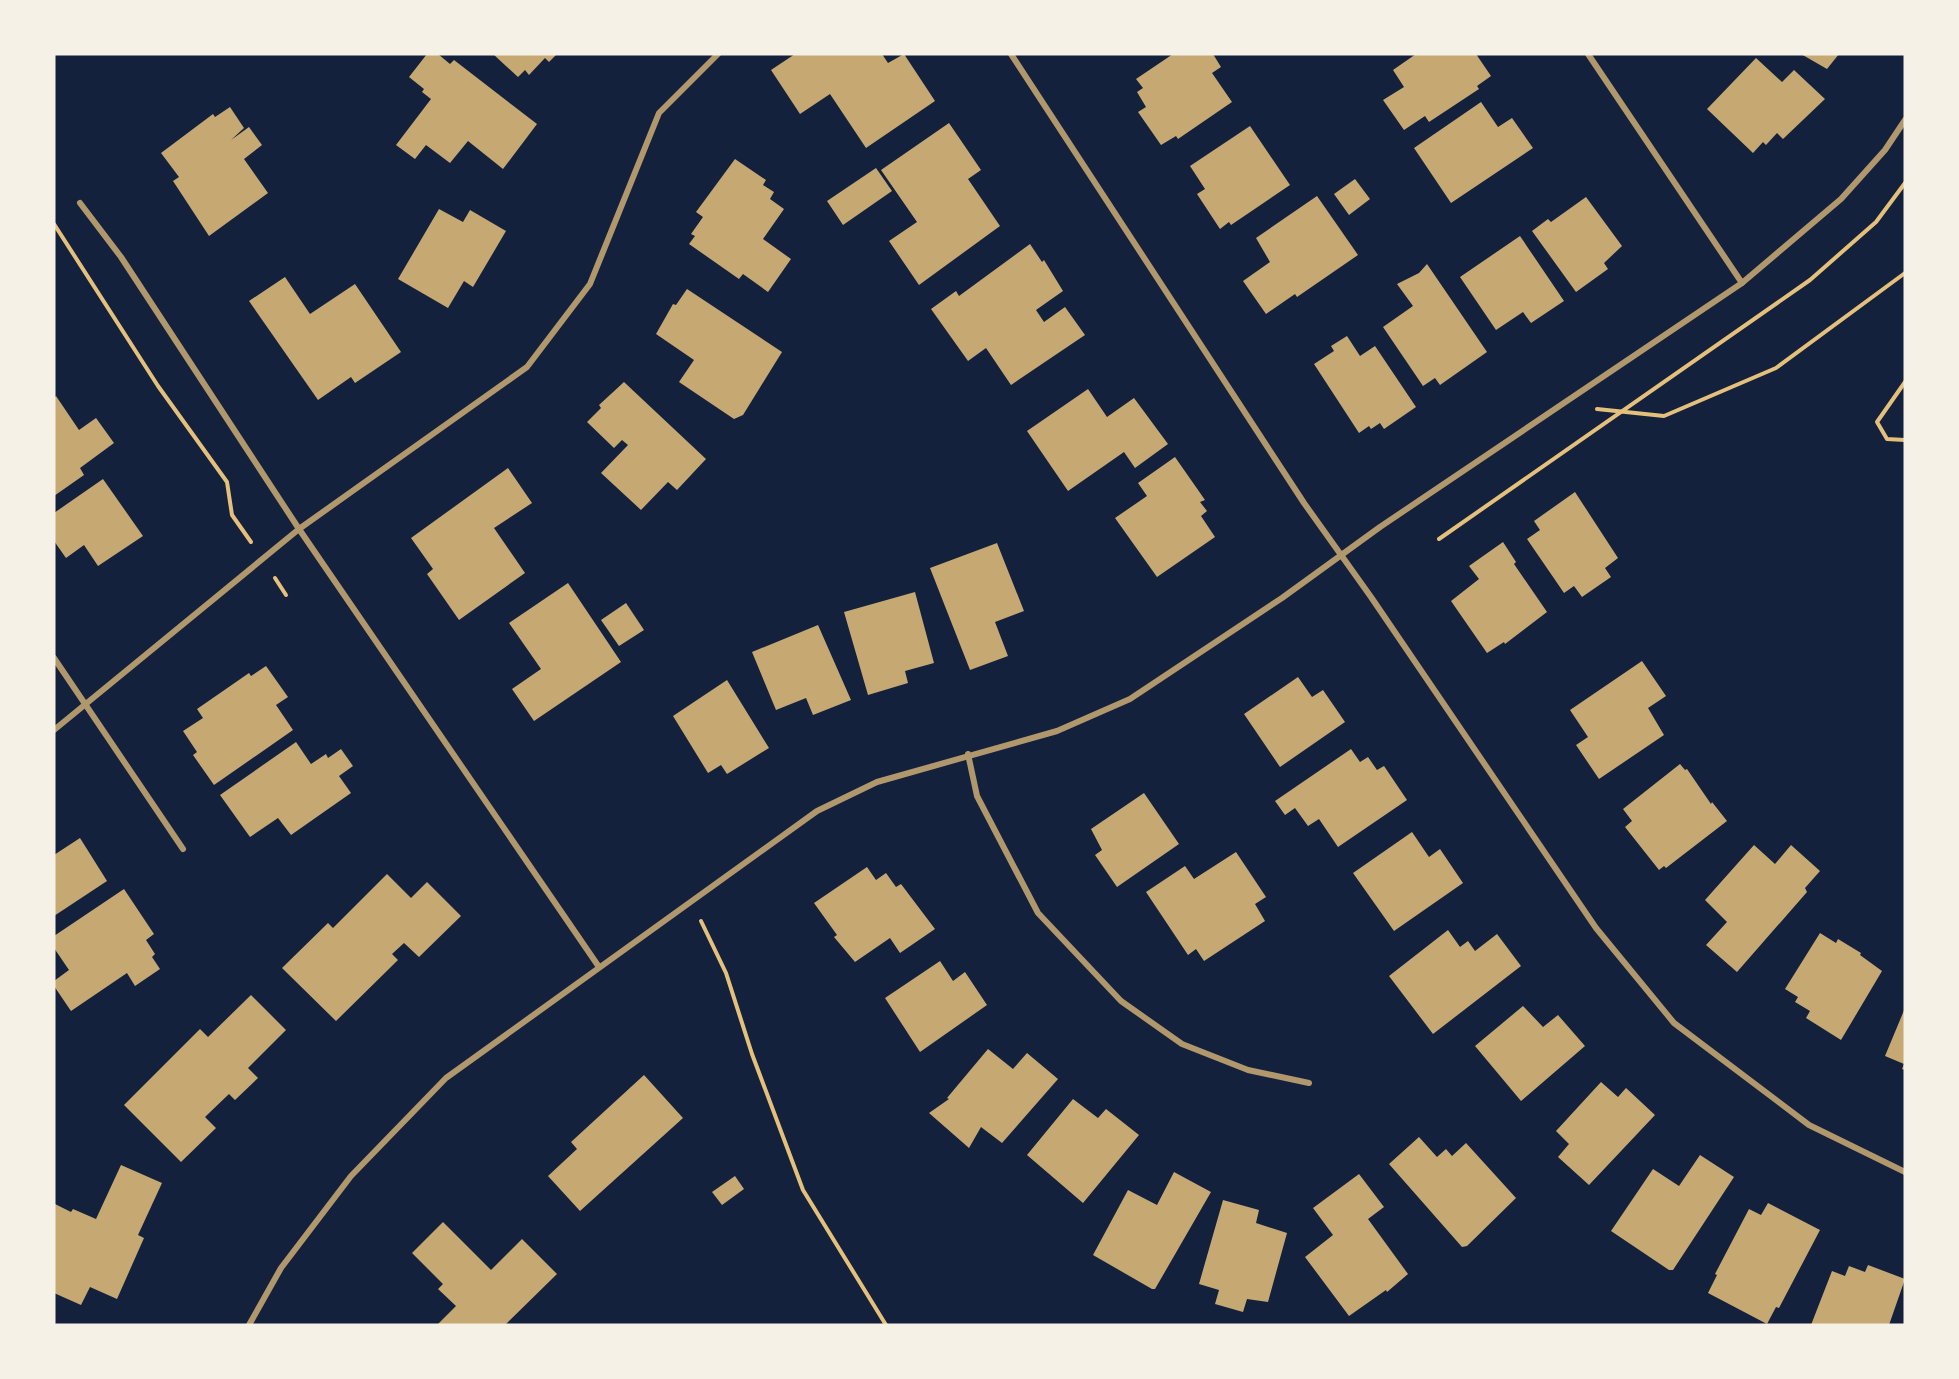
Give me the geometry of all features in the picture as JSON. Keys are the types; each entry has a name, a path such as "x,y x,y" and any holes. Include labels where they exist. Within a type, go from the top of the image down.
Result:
{"street":[{"path":"54,730 299,529 527,367 590,284 659,113 718,54"},
{"path":"1011,54 1304,503 1596,928 1674,1023 1809,1125 1905,1172"},
{"path":"1588,54 1742,283"},
{"path":"249,1325 281,1268 351,1176 446,1078 599,966 817,811 878,782 968,754 1057,731 1130,699 1282,598 1341,555 1742,283 1841,199 1885,150 1905,120"},
{"path":"80,203 121,257 299,529 599,966"},
{"path":"54,658 183,849"},
{"path":"968,754 977,796 1038,913 1121,1001 1182,1044 1248,1070 1309,1083"}],"path":[{"path":"1439,539 1810,280 1876,222 1905,183"},
{"path":"54,224 158,387 227,482 232,515 286,595"},
{"path":"1563,405 1664,416 1776,368 1905,273"},
{"path":"1905,382 1877,422 1887,439 1905,440"},
{"path":"691,900 726,973 752,1054 803,1190 886,1325"}],"building":[{"path":"427,54 438,54 450,64 454,60 537,124 503,169 468,141 450,163 426,145 415,159 396,145 431,99 422,92 424,89 409,77"},
{"path":"493,54 557,54 549,62 545,58 529,75 525,70 518,77"},
{"path":"795,54 882,54 888,63 904,54 935,101 866,148 830,94 800,114 771,70"},
{"path":"1173,54 1213,54 1221,67 1212,73 1232,102 1178,139 1176,136 1161,145 1138,112 1146,107 1137,92 1143,88 1136,79"},
{"path":"1416,54 1476,54 1491,76 1477,86 1479,89 1429,122 1425,116 1404,130 1383,100 1404,87 1393,70"},
{"path":"1801,54 1839,54 1827,69"},
{"path":"1756,58 1782,82 1794,70 1825,99 1783,139 1777,133 1766,145 1763,142 1753,153 1707,109"},
{"path":"1481,102 1498,127 1512,118 1533,148 1451,203 1414,148"},
{"path":"230,107 244,128 231,140 249,127 262,145 244,159 268,193 209,236 173,181 179,177 161,153 213,114 215,117"},
{"path":"949,123 981,170 968,179 1000,226 919,285 889,241 917,222 881,170"},
{"path":"1250,126 1290,185 1231,225 1229,222 1220,229 1197,194 1205,189 1190,166"},
{"path":"735,159 766,180 763,185 774,192 770,199 784,209 763,239 791,259 768,292 743,274 739,279 689,244 695,236 691,234 703,217 696,212"},
{"path":"876,168 892,191 843,225 827,201"},
{"path":"1355,179 1370,199 1349,215 1334,194"},
{"path":"1317,196 1358,255 1297,297 1295,294 1266,314 1243,281 1270,262 1256,238"},
{"path":"1586,197 1622,246 1604,263 1608,269 1576,292 1532,231 1548,219 1551,222"},
{"path":"439,209 463,222 470,210 506,231 473,287 464,281 448,308 398,279"},
{"path":"1520,236 1564,301 1531,323 1523,312 1496,330 1460,277"},
{"path":"1030,244 1042,262 1044,260 1063,291 1036,310 1044,322 1065,307 1085,335 1011,385 986,348 968,361 931,309 956,291 959,296"},
{"path":"1427,264 1487,352 1440,385 1435,378 1423,386 1383,327 1413,306 1397,284 1419,273"},
{"path":"285,277 310,314 355,284 401,352 355,383 351,377 318,400 249,301"},
{"path":"687,289 782,352 743,415 734,419 679,382 694,360 656,334 673,304 676,305"},
{"path":"1347,336 1360,356 1375,346 1416,407 1384,429 1380,423 1371,429 1369,426 1359,433 1314,364 1334,351 1331,346"},
{"path":"624,382 706,459 677,490 668,482 641,510 601,473 628,445 622,440 614,448 587,422 601,408 599,405"},
{"path":"1088,389 1107,417 1134,398 1168,444 1135,468 1124,452 1068,491 1027,431"},
{"path":"56,396 79,430 96,418 114,443 80,468 84,475 54,496 54,398"},
{"path":"1175,457 1205,500 1200,502 1207,511 1201,516 1215,537 1157,577 1115,518 1147,496 1138,483"},
{"path":"508,468 532,503 494,528 525,573 459,620 427,574 433,569 411,538"},
{"path":"103,479 143,536 98,566 84,545 66,558 54,541 54,513"},
{"path":"1575,492 1618,558 1605,568 1611,577 1582,597 1574,586 1564,593 1527,539 1540,530 1534,521"},
{"path":"1503,542 1516,562 1514,564 1547,612 1505,644 1504,642 1487,653 1451,601 1479,579 1469,566"},
{"path":"997,543 1024,611 995,622 1008,656 970,670 930,568"},
{"path":"568,583 621,662 534,721 512,689 541,669 509,623"},
{"path":"915,592 934,663 905,671 908,683 868,695 844,612"},
{"path":"626,603 644,630 619,646 601,620"},
{"path":"818,625 851,700 813,715 806,698 776,710 752,652"},
{"path":"1642,661 1666,696 1648,708 1664,735 1599,779 1576,745 1588,737 1570,710"},
{"path":"266,666 288,697 276,705 293,730 214,785 193,755 197,752 183,731 203,718 197,709 249,673 251,676"},
{"path":"1298,677 1312,697 1323,690 1345,722 1280,767 1244,714"},
{"path":"727,680 769,748 727,774 721,765 708,773 673,716"},
{"path":"296,742 311,764 326,754 328,758 341,749 353,766 339,776 351,793 291,835 278,818 250,837 220,795"},
{"path":"1351,749 1360,762 1368,757 1377,770 1384,766 1407,800 1338,847 1319,819 1308,826 1295,808 1285,815 1275,801"},
{"path":"1680,764 1685,770 1687,769 1711,804 1712,802 1727,821 1666,868 1664,866 1659,870 1625,827 1632,821 1623,809"},
{"path":"1144,793 1179,844 1117,887 1095,855 1102,850 1091,829"},
{"path":"1412,832 1429,857 1440,849 1463,883 1394,931 1353,873"},
{"path":"80,838 107,881 54,916 54,855"},
{"path":"1754,845 1775,864 1791,845 1820,871 1805,888 1807,892 1737,972 1706,945 1727,922 1705,900"},
{"path":"1236,852 1266,897 1255,904 1265,921 1204,961 1196,949 1188,955 1146,892 1185,866 1194,879"},
{"path":"867,867 876,880 886,873 896,887 901,884 935,929 900,953 890,938 855,962 834,937 837,935 814,903"},
{"path":"387,874 411,898 427,882 461,916 419,957 404,943 392,954 398,960 336,1021 282,968 328,923 333,928"},
{"path":"124,889 154,934 146,940 155,954 152,957 160,969 135,986 127,973 71,1011 54,986 54,981 69,970 54,948 54,936"},
{"path":"1448,930 1460,947 1468,941 1475,951 1497,934 1521,966 1433,1034 1389,976"},
{"path":"1820,933 1836,943 1838,939 1861,953 1860,955 1882,971 1841,1040 1806,1018 1810,1011 1795,1002 1798,997 1785,989"},
{"path":"940,961 953,981 965,972 987,1005 920,1052 885,998"},
{"path":"251,995 286,1030 248,1068 258,1078 235,1100 229,1094 205,1117 216,1128 181,1162 124,1105 200,1029 208,1037"},
{"path":"1523,1006 1543,1027 1558,1015 1585,1046 1521,1101 1475,1046"},
{"path":"1905,1008 1905,1070 1902,1069 1904,1064 1885,1056"},
{"path":"988,1049 1013,1069 1027,1053 1058,1079 1002,1143 981,1127 969,1148 929,1113 949,1099 947,1098"},
{"path":"644,1075 683,1118 580,1211 548,1176 577,1149 571,1142"},
{"path":"1601,1082 1618,1097 1626,1088 1655,1115 1589,1185 1558,1157 1569,1144 1556,1131"},
{"path":"1073,1099 1098,1118 1106,1109 1139,1135 1083,1203 1027,1155"},
{"path":"1419,1137 1437,1157 1446,1149 1452,1156 1466,1143 1516,1198 1467,1246 1462,1247 1389,1164"},
{"path":"1700,1155 1734,1177 1673,1270 1669,1270 1611,1231 1653,1169 1679,1186"},
{"path":"121,1165 162,1183 138,1235 144,1238 117,1299 90,1287 81,1305 54,1293 54,1207 55,1204 71,1212 73,1209 96,1219"},
{"path":"1174,1172 1211,1192 1155,1289 1152,1289 1093,1255 1128,1190 1157,1205"},
{"path":"1359,1174 1384,1207 1368,1219 1408,1274 1387,1292 1386,1290 1349,1316 1305,1257 1333,1235 1313,1208"},
{"path":"735,1176 744,1189 722,1205 712,1192"},
{"path":"1223,1200 1259,1210 1256,1223 1287,1233 1268,1302 1247,1299 1243,1312 1215,1304 1219,1290 1199,1284"},
{"path":"1768,1203 1820,1230 1779,1308 1776,1307 1767,1324 1708,1293 1717,1275 1715,1274 1749,1209 1761,1215"},
{"path":"443,1222 491,1270 522,1239 557,1274 505,1325 437,1325 456,1306 438,1289 443,1284 412,1253"},
{"path":"1868,1265 1905,1279 1889,1325 1811,1325 1832,1271 1845,1276 1849,1266 1865,1272"}]}
